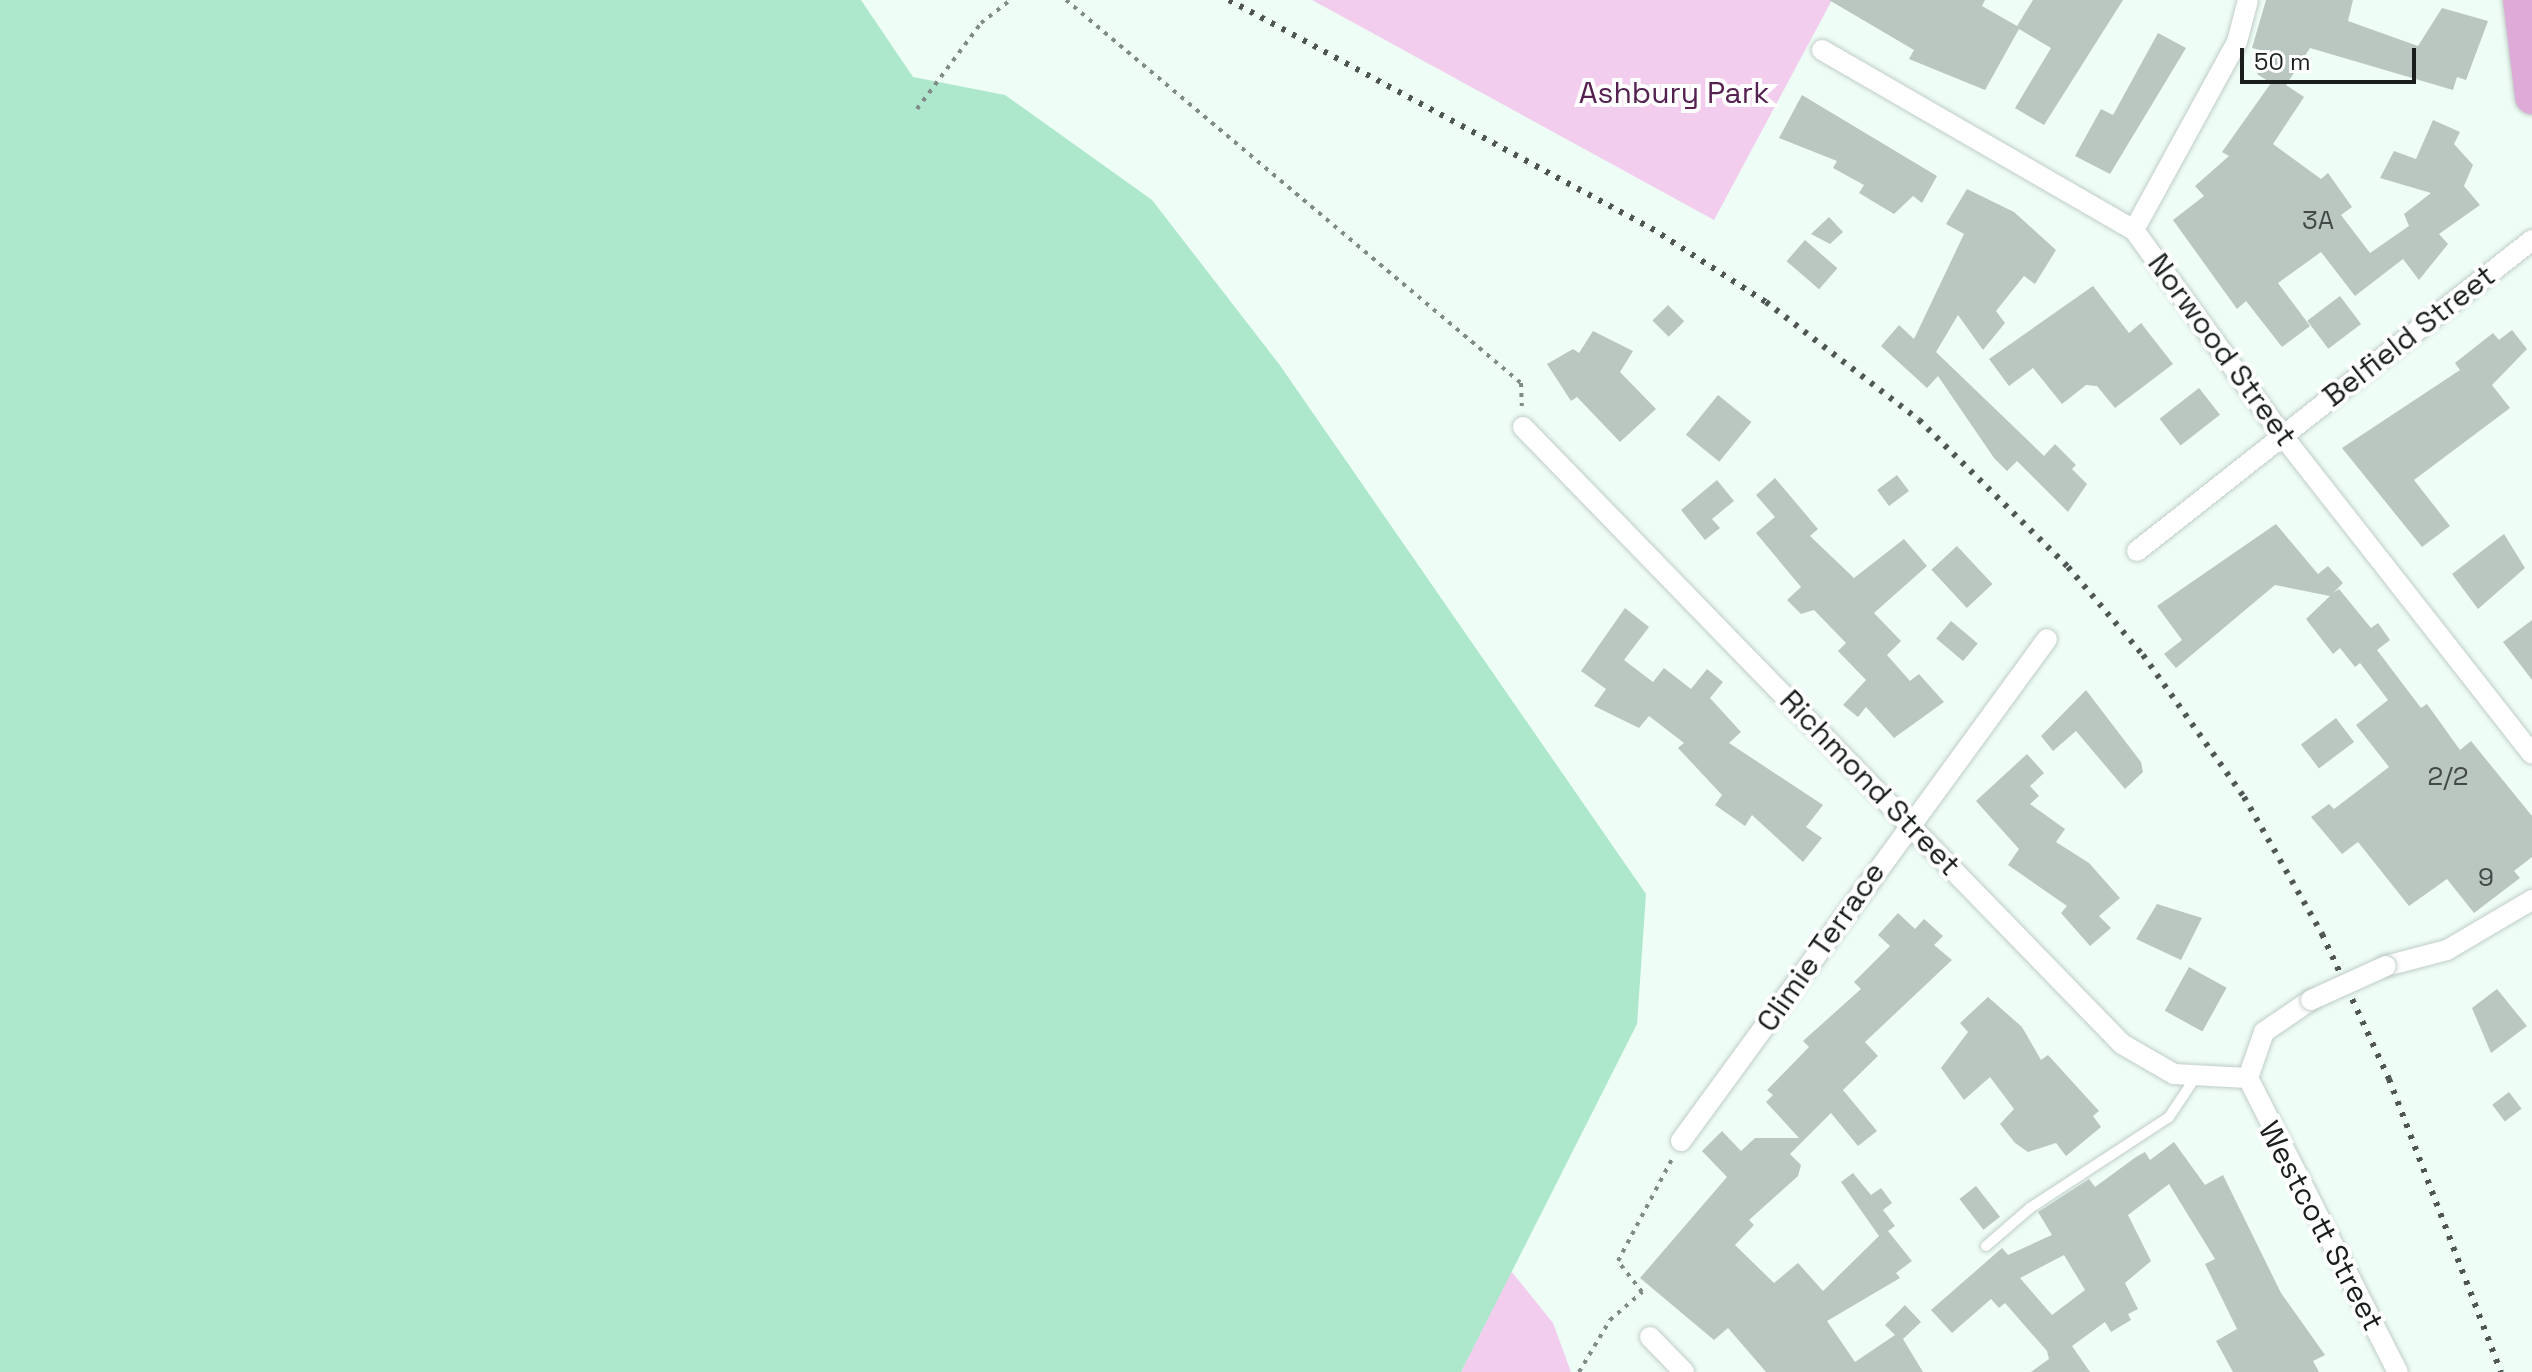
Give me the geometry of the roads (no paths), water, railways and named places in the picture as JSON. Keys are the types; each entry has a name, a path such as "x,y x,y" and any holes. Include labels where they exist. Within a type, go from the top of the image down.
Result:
{"highway":[{"path":"2520,0 2532,97"}],"street":[{"path":"2134,230 2237,42 2248,0"},
{"name":"Norwood Street","path":"1822,50 2134,230 2282,435 2532,754"},
{"name":"Belfield Street","path":"2137,551 2532,240"},
{"name":"Richmond Street","path":"1523,427 2122,1044 2153,1066 2195,1078 2248,1078"},
{"name":"Climie Terrace","path":"1681,1141 1907,822 2047,639"},
{"path":"2248,1078 2264,1032 2311,1000 2386,966 2447,950 2532,900"},
{"name":"Westcott Street","path":"2248,1078 2398,1372"},
{"path":"1650,1337 1684,1372"}],"lane":[{"path":"1986,1246 2030,1208 2169,1117 2195,1078"}],"railway":[{"path":"1229,0 1651,228 1766,302 1919,420 2068,567 2143,655 2244,797 2322,934 2389,1079 2501,1372"}],"park label":[{"name":"Ashbury Park","path":"1674,93"}]}
